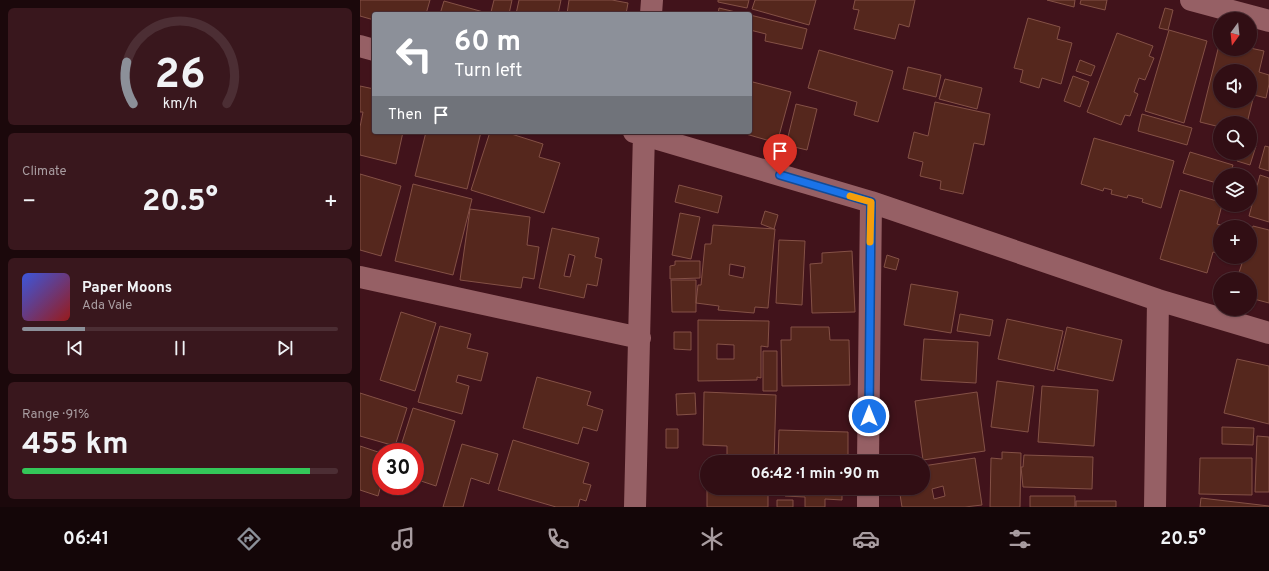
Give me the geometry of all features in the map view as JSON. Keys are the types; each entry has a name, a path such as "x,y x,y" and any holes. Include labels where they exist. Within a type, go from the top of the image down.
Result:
{"street":[{"path":"651,12 652,0"},
{"path":"1191,0 1269,21"},
{"path":"360,46 372,49"},
{"path":"635,507 640,338 641,134"},
{"path":"644,134 871,202 1158,300 1269,333"},
{"path":"868,455 871,202"},
{"path":"360,277 640,338"},
{"path":"1155,507 1158,300"},
{"path":"868,495 868,507"}],"building":[{"path":"360,0 430,0 427,12 372,12 372,19 360,16"},
{"path":"494,0 512,0 509,12 491,12"},
{"path":"519,0 561,0 558,12 516,12"},
{"path":"569,0 612,0 628,3 626,12 567,12"},
{"path":"718,0 749,0 747,8 718,2"},
{"path":"755,0 816,0 809,25 752,9"},
{"path":"855,0 915,0 909,27 899,24 895,39 854,29 859,10 853,9"},
{"path":"1047,0 1075,0 1074,7"},
{"path":"1081,0 1107,0 1105,10 1080,4"},
{"path":"444,1 483,12 441,12"},
{"path":"719,8 736,12 718,12"},
{"path":"1165,8 1173,10 1168,30 1159,28"},
{"path":"752,15 807,29 802,49 765,41 766,34 752,30"},
{"path":"1028,18 1060,27 1057,39 1072,43 1061,84 1042,78 1039,88 1020,82 1023,70 1014,68"},
{"path":"1169,30 1207,41 1184,123 1145,111"},
{"path":"1117,33 1153,46 1149,56 1154,58 1145,80 1139,78 1134,92 1138,94 1130,116 1125,115 1121,125 1087,112"},
{"path":"819,50 893,71 878,122 854,115 857,102 808,88"},
{"path":"1257,50 1264,51 1259,72 1269,75 1266,98 1257,96 1257,64 1214,64 1216,56 1257,56"},
{"path":"1080,60 1095,66 1091,76 1076,71"},
{"path":"908,67 941,75 936,97 903,89"},
{"path":"1213,69 1213,108 1251,108 1249,116 1213,116 1213,125 1200,122"},
{"path":"1073,76 1089,82 1080,107 1064,101"},
{"path":"945,79 982,88 977,109 939,99"},
{"path":"753,82 791,92 777,143 746,134 752,134"},
{"path":"360,86 372,89 372,134 403,134 396,164 360,155 360,127 363,112 360,112"},
{"path":"935,102 990,114 984,145 974,143 963,194 940,189 941,181 920,176 923,162 908,158 914,132 928,136"},
{"path":"796,104 817,109 807,150 786,145"},
{"path":"1142,114 1192,128 1187,145 1138,131"},
{"path":"426,134 481,134 467,189 415,176"},
{"path":"489,134 511,134 543,144 539,157 560,163 544,213 471,190"},
{"path":"1094,138 1174,161 1161,208 1142,202 1143,199 1128,195 1127,198 1111,194 1112,190 1104,188 1103,191 1081,184"},
{"path":"1265,146 1269,147 1269,171 1259,168"},
{"path":"1190,152 1233,165 1232,168 1213,168 1213,182 1183,173"},
{"path":"1237,160 1252,160 1250,165"},
{"path":"360,174 401,186 381,256 360,250"},
{"path":"1260,175 1269,178 1269,222 1249,216 1250,212 1257,212 1257,186"},
{"path":"413,184 472,199 453,275 395,261"},
{"path":"679,185 722,196 718,213 675,202"},
{"path":"1180,190 1213,200 1213,212 1220,212 1218,220 1213,220 1213,252 1207,273 1160,259"},
{"path":"470,209 530,217 527,245 539,247 534,279 523,277 521,288 460,280"},
{"path":"765,211 778,215 774,229 761,224"},
{"path":"680,213 700,217 691,259 672,255"},
{"path":"713,225 775,229 768,308 755,307 754,313 718,310 719,306 696,303 698,285 701,285 705,244 711,244","holes":["730,264 745,267 743,278 729,275"]},
{"path":"1257,227 1269,230 1269,303 1257,300 1257,272 1239,272 1242,264 1257,264"},
{"path":"552,228 599,238 595,257 602,259 597,286 587,284 584,298 539,288","holes":["569,254 575,256 570,277 564,276"]},
{"path":"779,240 805,241 802,305 776,303"},
{"path":"852,251 855,312 812,313 810,264 822,263 822,253"},
{"path":"887,255 899,259 896,270 884,267"},
{"path":"675,261 700,261 700,278 670,279 670,266 675,265"},
{"path":"671,280 696,280 696,312 672,312"},
{"path":"911,284 958,292 951,333 904,325"},
{"path":"401,312 436,323 415,391 380,380"},
{"path":"960,314 993,320 990,336 957,331"},
{"path":"1007,319 1063,331 1054,371 998,359"},
{"path":"698,320 769,321 768,347 761,346 761,378 757,377 757,380 698,381","holes":["717,344 734,345 734,359 717,359"]},
{"path":"440,326 471,334 467,348 488,353 481,381 458,375 456,382 469,386 462,414 418,402"},
{"path":"791,327 829,327 830,340 849,340 850,385 782,386 781,340 791,340"},
{"path":"1067,327 1122,340 1113,381 1057,369"},
{"path":"674,332 691,332 691,350 674,349"},
{"path":"924,339 978,342 976,383 921,380"},
{"path":"763,351 777,351 777,391 763,391"},
{"path":"1237,359 1269,366 1269,424 1224,413"},
{"path":"537,377 591,392 587,405 603,410 597,431 583,427 578,444 523,428"},
{"path":"997,381 1034,386 1028,432 991,427"},
{"path":"1042,386 1098,390 1094,446 1038,442"},
{"path":"704,392 776,395 774,455 727,455 727,446 703,445"},
{"path":"977,392 985,451 930,459 930,455 922,455 915,401"},
{"path":"360,393 407,408 396,443 384,443 360,436"},
{"path":"695,393 696,414 677,415 676,394"},
{"path":"413,408 455,421 436,486 424,482 424,443 402,443"},
{"path":"1222,427 1254,428 1253,445 1222,444"},
{"path":"666,429 678,429 678,448 666,448"},
{"path":"779,430 848,432 848,455 778,455"},
{"path":"1257,436 1269,437 1269,492 1255,492"},
{"path":"513,440 589,463 583,483 591,485 586,501 580,499 578,507 556,507 498,490"},
{"path":"462,444 498,454 489,484 471,478 463,507 443,507"},
{"path":"360,446 372,450 372,494 360,490"},
{"path":"1002,452 1021,453 1020,507 990,507 991,458 1002,459"},
{"path":"1024,455 1093,457 1092,489 1023,487 1021,467 1023,467"},
{"path":"975,458 982,505 965,507 902,507 900,495 930,495 930,465","holes":["943,486 945,496 934,499 932,489"]},
{"path":"1200,458 1252,458 1252,495 1199,494"},
{"path":"707,495 768,495 768,507 707,507"},
{"path":"842,495 842,500 825,499 825,507 805,507 805,497 785,496"},
{"path":"1030,496 1075,496 1075,507 1030,507"},
{"path":"1201,498 1269,506 1269,507 1200,507"},
{"path":"777,500 793,500 793,507 777,507"},
{"path":"1076,501 1116,501 1116,507 1076,507"}],"slow traffic":[{"path":"850,196 871,202 870,242"}],"route":[{"path":"780,175 871,202 869,416"}]}
